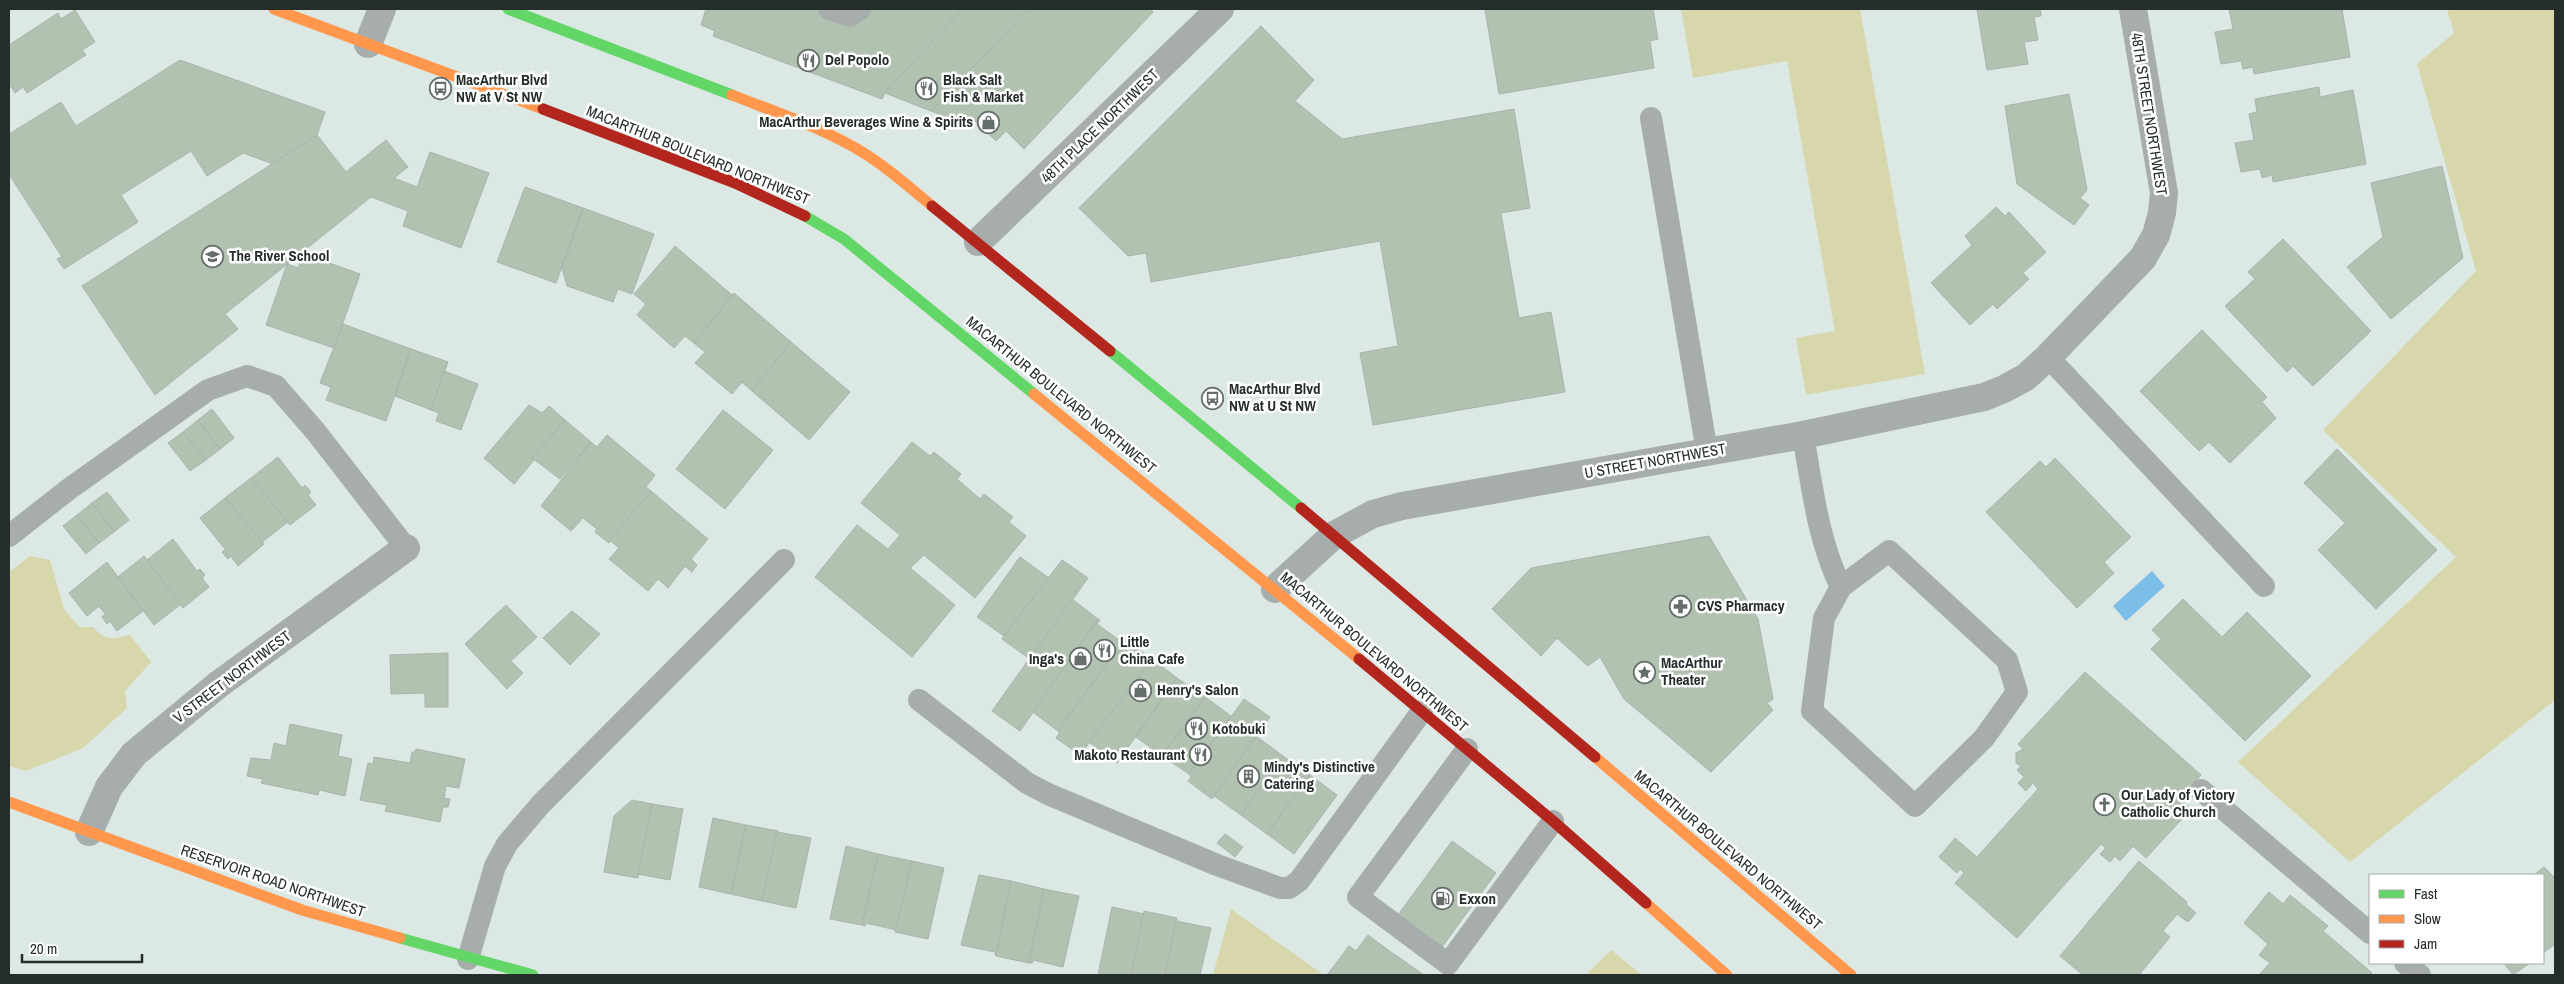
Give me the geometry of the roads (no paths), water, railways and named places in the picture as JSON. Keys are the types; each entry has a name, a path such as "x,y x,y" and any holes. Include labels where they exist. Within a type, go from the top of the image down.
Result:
{"main road":[{"name":"MACARTHUR BOULEVARD NORTHWEST","path":"274,9 441,70 719,176 778,200 812,218 844,239 1275,588 1553,821 1727,975"},
{"name":"MACARTHUR BOULEVARD NORTHWEST","path":"508,9 812,126 854,147 892,173 1334,535 1851,975"},
{"name":"RESERVOIR ROAD NORTHWEST","path":"9,802 302,910 468,959 532,975"}],"street":[{"path":"368,44 382,9"},
{"name":"48TH PLACE NORTHWEST","path":"978,242 1220,9"},
{"name":"48TH STREET NORTHWEST","path":"2048,357 2143,258 2156,235 2162,213 2162,177 2133,9"},
{"name":"U STREET NORTHWEST","path":"1275,588 1334,535 1373,514 1402,506 1803,435 1984,397 2004,389 2026,376 2048,357"},
{"name":"V STREET NORTHWEST","path":"89,832 109,787 134,754 219,684 406,548"}],"lane":[{"path":"829,9 850,16 860,9"},
{"path":"1651,118 1707,452"},
{"path":"2048,357 2264,586"},
{"path":"9,536 69,489 208,390 246,376 276,386 316,432 406,548"},
{"path":"1803,435 1816,507 1832,568 1841,587"},
{"path":"1889,551 2007,660 2017,692 1984,738 1915,806 1812,711 1824,618 1841,587 1889,551"},
{"path":"468,959 495,866 507,844 541,804 784,560"},
{"path":"919,700 1027,783 1048,794 1217,865 1280,888 1289,888 1298,881 1422,711"},
{"path":"1467,749 1358,897 1448,964 1553,821"},
{"path":"2201,790 2369,932"},
{"path":"2406,964 2420,975"}],"water":[{"path":"2152,571 2165,586 2126,621 2113,606"}],"place":[{"name":"Del Popolo","path":"809,60"},
{"name":"MacArthur Blvd NW at V St NW","path":"440,89"},
{"name":"Black Salt Fish & Market","path":"927,89"},
{"name":"MacArthur Beverages Wine & Spirits","path":"989,122"},
{"name":"The River School","path":"213,256"},
{"name":"MacArthur Blvd NW at U St NW","path":"1213,398"},
{"name":"CVS Pharmacy","path":"1681,606"},
{"name":"Little China Cafe","path":"1104,651"},
{"name":"Inga's","path":"1080,659"},
{"name":"MacArthur Theater","path":"1645,672"},
{"name":"Henry's Salon","path":"1141,690"},
{"name":"Kotobuki","path":"1196,729"},
{"name":"Makoto Restaurant","path":"1201,755"},
{"name":"Mindy's Distinctive Catering","path":"1248,776"},
{"name":"Our Lady of Victory Catholic Church","path":"2105,804"},
{"name":"Exxon","path":"1443,899"}]}
